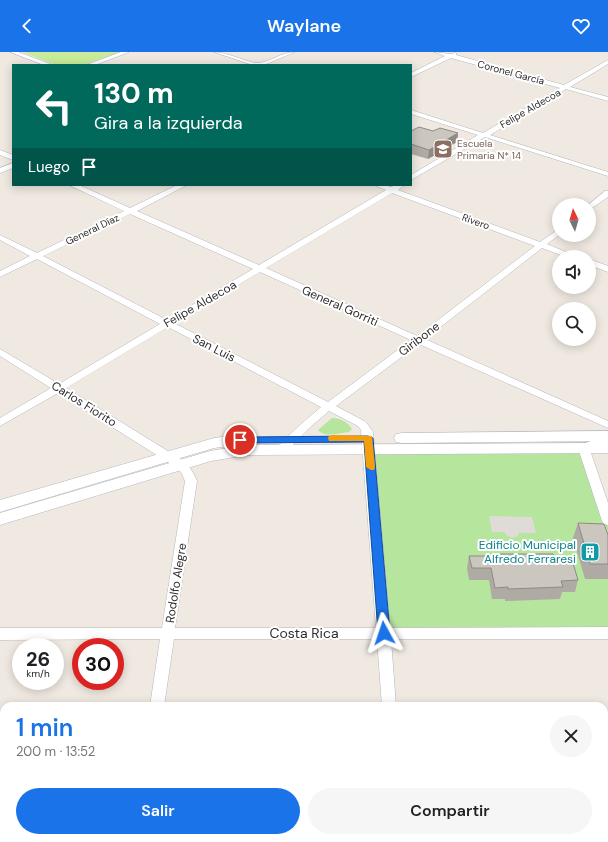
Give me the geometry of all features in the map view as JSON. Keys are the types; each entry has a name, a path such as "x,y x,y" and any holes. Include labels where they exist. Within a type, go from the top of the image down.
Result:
{"main road":[{"path":"369,444 608,438"},
{"path":"0,506 174,460 288,444 608,448"},
{"path":"0,519 174,460"}],"street":[{"path":"13,52 47,64"},
{"path":"92,64 126,52"},
{"path":"217,52 256,64"},
{"path":"262,64 292,52"},
{"name":"Coronel García","path":"437,52 608,99"},
{"path":"412,75 458,52"},
{"name":"Felipe Aldecoa","path":"412,177 608,62"},
{"path":"412,112 608,174"},
{"path":"0,152 12,158"},
{"path":"0,171 12,166"},
{"name":"General Gorriti","path":"75,186 608,425"},
{"name":"General Díaz","path":"0,274 181,186"},
{"name":"Felipe Aldecoa","path":"0,423 260,270 395,187"},
{"name":"Rivero","path":"395,187 555,250"},
{"path":"596,202 608,193"},
{"name":"Giribone","path":"288,444 328,407 418,340 552,236"},
{"name":"San Luis","path":"0,237 362,424 368,431 369,444"},
{"path":"596,265 608,270"},
{"name":"Carlos Fiorito","path":"0,352 174,460"},
{"path":"608,438 584,448 608,521"},
{"path":"369,444 389,702"},
{"name":"Rodolfo Alegre","path":"158,702 191,481 190,474 174,460"},
{"name":"Costa Rica","path":"0,634 168,632 608,633"}],"green space":[{"path":"22,52 120,52 86,64 53,64"},
{"path":"332,418 344,421 352,429 349,432 332,434 324,434 318,430"},
{"path":"584,448 608,521 608,633 384,633 369,449"}],"shaded area":[{"path":"489,516 532,517 536,533 519,533 518,536 512,538 506,535 505,532 492,532"}],"building":[{"path":"419,127 433,131 440,128 458,133 429,150 412,144 412,130"},
{"path":"578,523 604,524 608,535 608,564 590,564"},
{"path":"488,554 553,554 555,560 572,560 578,580 561,581 563,587 495,588 491,568 472,568 469,556 488,556"}],"slow traffic":[{"path":"333,438 368,438 371,467"}],"place":[{"name":"Escuela Primaria N* 14","path":"443,149"},
{"name":"Edificio Municipal Alfredo Ferraresi","path":"590,552"}],"route":[{"path":"240,440 368,438 384,633"}]}
